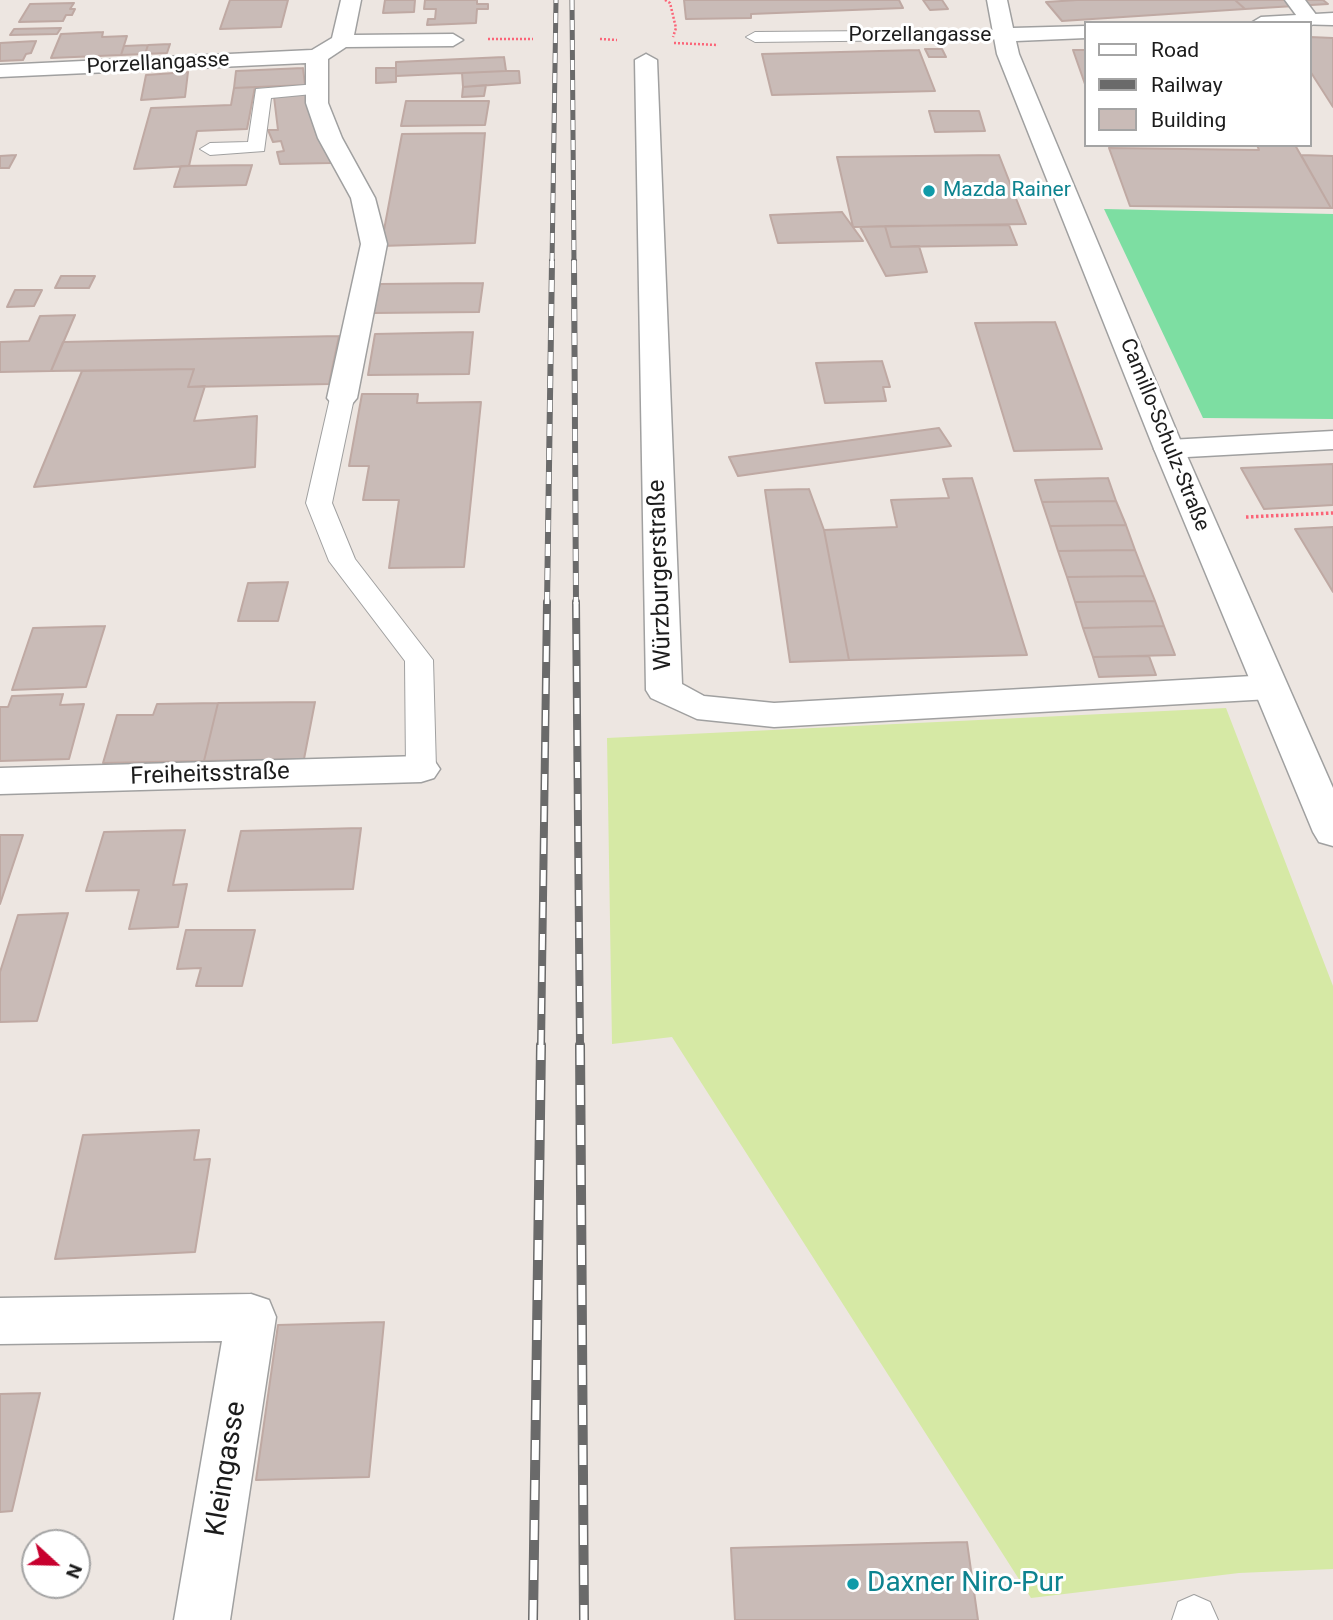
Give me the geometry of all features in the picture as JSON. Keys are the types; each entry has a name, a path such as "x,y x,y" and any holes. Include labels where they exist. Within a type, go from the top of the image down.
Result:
{"street":[{"path":"342,41 351,0"},
{"name":"Camillo-Schulz-Straße","path":"997,0 1002,35 1168,449 1333,832"},
{"path":"1294,0 1310,20"},
{"path":"1294,21 1333,19"},
{"name":"Porzellangasse","path":"1002,35 1084,32"},
{"path":"341,398 374,244 363,198 330,138 317,103 317,57 342,41 453,40"},
{"name":"Würzburgerstraße","path":"648,48 664,690 697,707 774,715 1270,687"},
{"name":"Porzellangasse","path":"0,71 317,57"},
{"path":"1168,449 1333,440"},
{"name":"Freiheitsstraße","path":"0,781 421,769"},
{"name":"Kleingasse","path":"0,1321 251,1317 202,1620"}],"lane":[{"name":"Porzellangasse","path":"755,37 1002,35"},
{"path":"210,149 257,147 262,93 317,89"},
{"path":"341,398 319,503 342,561 419,660 421,769"}],"path":[{"path":"665,0 670,3 676,28"},
{"path":"600,39 648,48 754,47 755,37"},
{"path":"1199,520 1333,513"}],"green space":[{"path":"1104,209 1333,214 1333,419 1203,418"},
{"path":"1226,708 1333,986 1333,1569 1239,1573 1031,1598 672,1037 612,1044 607,738"}],"building":[{"path":"230,0 288,0 281,27 220,29"},
{"path":"385,0 415,0 414,12 383,13"},
{"path":"425,0 477,0 477,4 488,4 488,9 477,9 476,23 427,25 428,19 435,19 436,9 424,9"},
{"path":"684,0 899,0 903,8 751,14 751,18 686,19"},
{"path":"923,0 942,0 948,9 930,10"},
{"path":"1235,0 1245,9 1062,21 1046,2"},
{"path":"1235,0 1323,0 1328,4 1245,9"},
{"path":"74,3 70,9 75,9 72,15 66,15 63,21 19,22 30,4"},
{"path":"61,28 57,34 10,35 14,29"},
{"path":"103,32 102,37 127,36 121,55 51,58 61,34"},
{"path":"1312,37 1333,38 1333,107 1312,74"},
{"path":"36,41 31,53 26,54 23,60 0,61 0,43"},
{"path":"170,44 167,53 145,54 148,45"},
{"path":"148,45 145,54 121,55 124,46"},
{"path":"925,49 942,49 946,57 929,57"},
{"path":"919,50 935,91 772,95 762,54"},
{"path":"1073,50 1084,50 1084,81"},
{"path":"504,57 506,71 396,76 396,62"},
{"path":"303,68 305,85 234,88 236,71"},
{"path":"376,68 396,68 396,82 376,83"},
{"path":"519,71 520,83 463,87 462,73"},
{"path":"188,72 185,97 141,100 146,75"},
{"path":"486,85 484,96 462,97 463,87"},
{"path":"255,87 247,129 197,131 189,166 134,169 151,108 231,105 234,88"},
{"path":"307,94 312,120 331,163 280,164 277,152 284,151 281,141 273,142 268,130 278,130 274,97"},
{"path":"406,101 489,101 485,125 401,126"},
{"path":"929,111 979,111 985,131 935,132"},
{"path":"485,133 475,243 381,246 402,134"},
{"path":"1258,147 1296,147 1331,208 1130,206 1109,148 1259,150"},
{"path":"16,155 9,168 0,168 0,156"},
{"name":"Mazda Rainer","path":"999,155 1026,224 853,227 837,157"},
{"path":"1301,155 1333,156 1333,208 1331,208"},
{"path":"252,165 246,185 174,187 181,166"},
{"path":"842,212 863,241 778,243 770,215"},
{"path":"1009,225 1017,245 891,247 885,226"},
{"path":"885,226 891,247 919,246 927,272 886,276 860,227"},
{"path":"61,276 95,276 89,288 55,288"},
{"path":"483,283 479,312 373,313 380,284"},
{"path":"15,290 42,290 34,306 7,307"},
{"path":"75,315 51,371 0,372 0,342 29,341 40,316"},
{"path":"1055,322 1102,449 1014,451 975,323"},
{"path":"473,332 469,374 368,375 375,334"},
{"path":"339,336 329,384 188,387 194,369 51,371 63,342"},
{"path":"882,361 890,387 883,387 886,401 825,403 816,363"},
{"path":"194,369 188,387 205,386 194,421 257,416 255,467 34,487 82,371"},
{"path":"362,394 418,394 417,403 481,402 464,567 389,568 399,500 363,500 369,466 349,466"},
{"path":"939,428 951,446 738,476 729,457"},
{"path":"1333,464 1333,505 1264,509 1241,468"},
{"path":"972,478 1027,655 849,660 824,530 897,527 891,500 949,498 943,479"},
{"path":"1108,478 1116,501 1042,502 1035,480"},
{"path":"809,489 824,530 849,660 790,662 765,490"},
{"path":"1116,501 1126,525 1050,526 1042,502"},
{"path":"1126,525 1135,550 1058,551 1050,526"},
{"path":"1333,527 1333,592 1295,529"},
{"path":"1135,550 1145,576 1067,577 1058,551"},
{"path":"1145,576 1155,601 1075,602 1067,577"},
{"path":"288,582 278,621 238,621 248,583"},
{"path":"1155,601 1164,626 1083,628 1075,602"},
{"path":"105,626 86,687 12,690 33,628"},
{"path":"1164,626 1175,655 1093,657 1083,628"},
{"path":"1149,656 1156,675 1099,677 1093,657"},
{"path":"63,694 60,705 84,704 69,759 0,761 0,707 8,707 12,696"},
{"path":"315,702 304,759 204,761 218,703"},
{"path":"218,703 204,761 103,763 117,715 153,715 157,704"},
{"path":"361,828 353,889 228,891 241,831"},
{"path":"185,830 173,885 187,884 178,927 129,929 139,890 86,891 104,832"},
{"path":"0,835 23,835 0,904"},
{"path":"68,913 37,1021 0,1022 0,972 18,915"},
{"path":"186,930 255,930 242,986 196,986 201,968 177,969"},
{"path":"199,1130 194,1160 210,1159 195,1252 55,1259 83,1135"},
{"path":"384,1322 369,1477 256,1480 278,1325"},
{"path":"40,1393 12,1511 0,1512 0,1394"},
{"name":"Daxner Niro-Pur","path":"967,1542 978,1620 735,1620 731,1548"}],"railway":[{"path":"552,263 556,0"},
{"path":"572,0 574,263"},
{"path":"547,604 552,261"},
{"path":"574,261 576,604"},
{"path":"541,1046 547,602"},
{"path":"576,602 580,1046"},
{"path":"533,1620 541,1045"},
{"path":"580,1045 584,1620"}],"place":[{"name":"Mazda Rainer","path":"929,191"},
{"name":"Daxner Niro-Pur","path":"853,1584"}]}
